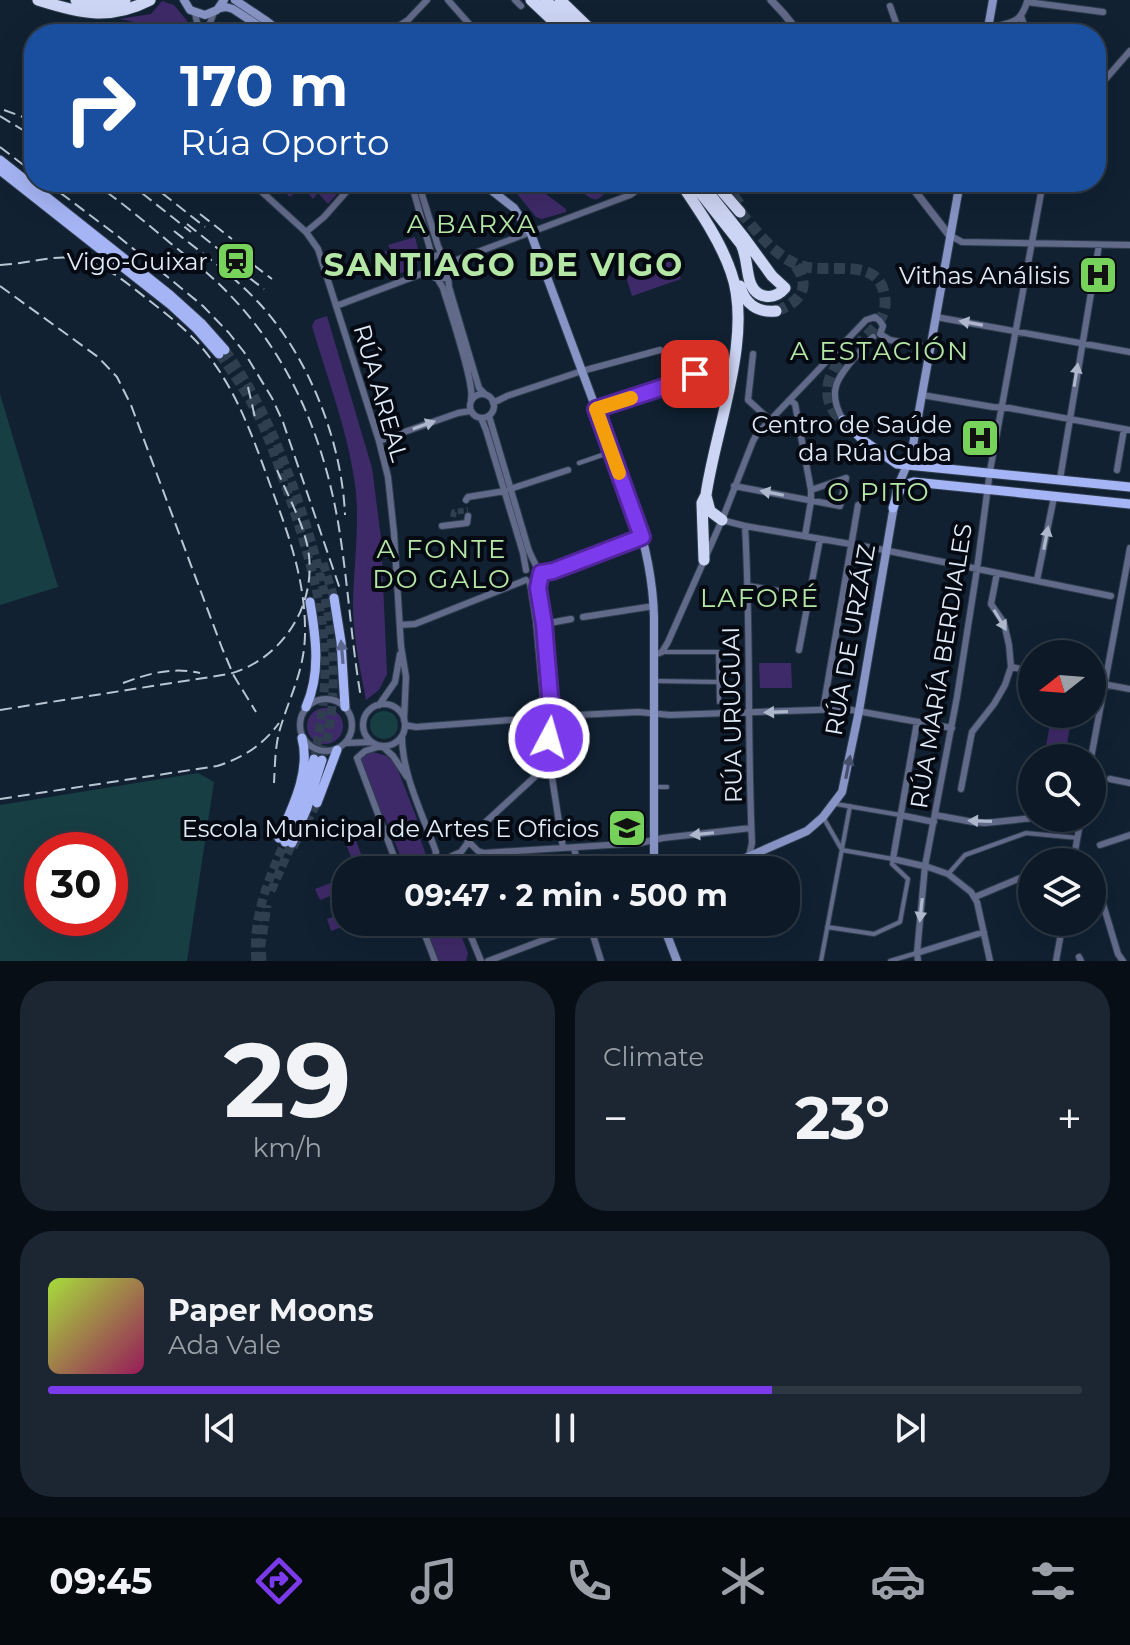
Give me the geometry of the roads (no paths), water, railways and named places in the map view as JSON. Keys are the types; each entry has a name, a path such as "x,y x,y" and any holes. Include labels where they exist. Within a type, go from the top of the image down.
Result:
{"highway":[{"path":"38,0 83,12 125,0"},
{"path":"76,0 100,9 126,10 150,0"},
{"path":"560,0 585,24"},
{"path":"526,3 545,6 560,14 569,24"},
{"path":"545,6 559,24"},
{"path":"545,6 563,24"},
{"path":"688,192 720,245 734,280 738,318 734,362 702,503 704,560"},
{"path":"689,192 731,253 747,301 759,311 776,311"},
{"path":"700,192 741,244 753,287 763,296 780,294 785,288 772,276 708,192"},
{"path":"723,192 740,212"},
{"path":"706,493 710,511 722,520"}],"main road":[{"path":"184,0 195,13 205,15 219,7 226,7 256,24"},
{"path":"235,0 270,24"},
{"path":"990,24 993,0"},
{"path":"0,160 24,180"},
{"path":"0,170 24,188"},
{"path":"30,192 93,238"},
{"path":"38,192 222,352"},
{"path":"494,192 514,208 531,234 642,537 651,577 658,654 654,681 654,856"},
{"name":"RÚA DE URZÁIZ","path":"749,856 807,831 840,797 844,787 893,508 899,481 911,456 958,192"},
{"path":"843,420 855,433 897,464 1130,487"},
{"path":"893,508 900,489 914,482 1130,504"},
{"path":"334,598 346,709"},
{"path":"306,707 317,664 310,602"},
{"path":"302,738 306,761 286,841 307,808 318,760"},
{"path":"317,803 337,750"},
{"path":"667,936 677,961"}],"street":[{"path":"402,24 427,0"},
{"path":"448,0 469,24"},
{"path":"515,0 526,3"},
{"path":"772,0 792,24"},
{"path":"1007,24 1021,16 1027,1 1103,12"},
{"path":"890,6 896,24"},
{"path":"195,13 197,24"},
{"path":"1021,16 1024,24"},
{"path":"1106,79 1130,51"},
{"name":"RÚA AREAL","path":"262,192 306,232 318,249 379,441 392,506 401,646 406,677 405,722"},
{"path":"306,232 346,192"},
{"path":"414,192 430,249 429,271"},
{"path":"421,192 442,255"},
{"path":"451,262 634,192"},
{"path":"916,192 949,235 962,242 1130,245"},
{"name":"RÚA MARÍA BERDIALES","path":"917,957 925,866 952,728 990,471 1041,192"},
{"path":"1060,479 1099,245"},
{"path":"429,271 443,288 469,376 473,392 470,411 481,418 489,416 493,410 492,399 479,388 449,287 451,262 442,255 431,259"},
{"path":"336,306 429,271"},
{"path":"437,278 448,276"},
{"path":"658,654 668,642 753,441 864,323 871,317 878,318 883,326 836,382 835,401 843,420"},
{"path":"936,317 1130,352"},
{"path":"864,323 865,332 930,348"},
{"path":"493,403 582,371 660,350"},
{"path":"753,354 748,400 770,420"},
{"path":"669,356 670,385"},
{"path":"596,409 695,374"},
{"path":"471,399 475,395 485,394"},
{"path":"922,395 1127,429 1117,470"},
{"path":"790,400 794,402 811,490 805,536"},
{"path":"379,441 470,411"},
{"path":"481,418 508,490 529,551 539,574 550,696 555,713 555,723 548,727 542,725 538,718 543,696 537,631 524,574 523,553 508,490 489,416"},
{"path":"579,463 612,452"},
{"path":"466,500 568,470"},
{"path":"734,486 840,506 846,478 811,490"},
{"path":"1037,580 1054,497"},
{"path":"823,710 858,505"},
{"path":"442,526 453,521 468,522 468,516"},
{"path":"722,520 1111,596"},
{"name":"RÚA URUGUAI","path":"745,526 750,651 752,843 749,856"},
{"path":"539,574 642,537"},
{"path":"799,650 820,539"},
{"path":"1106,674 1130,548"},
{"path":"526,570 532,567 539,574"},
{"path":"961,789 972,732 994,704 1011,667 1004,623 991,604 997,573"},
{"path":"400,625 415,624 528,582 535,584 539,574"},
{"path":"748,586 810,596"},
{"path":"583,617 654,606"},
{"path":"544,624 571,619"},
{"path":"654,635 660,641 668,642"},
{"name":"RÚA AREAL","path":"379,705 395,682 401,646"},
{"path":"658,654 718,652 719,702"},
{"path":"1011,667 1018,668"},
{"path":"654,681 718,682"},
{"path":"1106,685 1130,689"},
{"path":"330,699 346,709 352,727 346,743 337,750 314,749 302,738 299,722 306,707 313,702 330,699"},
{"path":"346,709 370,709 385,704 397,708 405,722 416,727 538,718"},
{"path":"541,709 547,707 555,713 638,712 670,715 859,711 952,728"},
{"path":"370,709 363,726 371,742"},
{"path":"405,722 402,736 409,780 435,856"},
{"path":"827,927 874,934 900,922 908,879 892,864 917,722"},
{"path":"548,727 551,771 563,848"},
{"path":"394,856 357,758 365,751 393,744 402,736"},
{"path":"346,743 371,742 381,746 393,756 409,780"},
{"path":"436,852 461,852 495,813 540,772 551,771"},
{"path":"1110,779 1130,783"},
{"path":"654,787 667,787"},
{"path":"834,803 900,815 973,822 1018,820"},
{"path":"821,961 850,806"},
{"path":"823,817 842,850"},
{"path":"468,841 484,853 654,841 751,828"},
{"path":"1076,848 1079,832"},
{"path":"948,874 961,857 1026,833 1078,838"},
{"path":"1100,845 1130,835"},
{"path":"574,848 576,856"},
{"path":"842,850 925,866 948,874 975,897 990,961"},
{"path":"448,851 449,856"},
{"path":"975,897 1018,879"},
{"path":"1106,914 1123,961"},
{"path":"890,961 917,957 984,932"},
{"path":"425,936 435,961"},
{"path":"471,936 481,961"},
{"path":"488,961 553,936"},
{"path":"594,936 601,961"},
{"path":"1056,961 1060,936"}],"tunnel":[{"path":"731,192 742,207"},
{"path":"740,212 766,242 790,261 811,268 864,271 874,276 881,285 885,299 883,313 866,337 842,358 828,385 831,407 843,420"},
{"path":"776,311 792,303 801,293 803,280 794,264"},
{"path":"225,350 257,401 281,453 306,524 324,590 330,624 333,692 330,726 322,760"},
{"path":"219,354 247,396 265,431 295,514 316,588 325,673 314,759"},
{"path":"453,517 454,512 468,510"},
{"path":"323,563 334,598"},
{"path":"293,847 317,803"},
{"path":"256,961 259,914 285,842"},
{"path":"271,891 292,843"},
{"path":"262,961 261,945 267,905"}],"railway":[{"path":"4,110 24,117"},
{"path":"0,116 24,131"},
{"path":"0,147 24,165"},
{"path":"59,192 203,306 244,352 283,422 340,589"},
{"path":"106,192 222,287 270,344 301,400 332,490 361,698"},
{"path":"141,192 191,232"},
{"path":"161,192 205,227"},
{"path":"200,214 232,239"},
{"path":"187,224 246,271"},
{"path":"174,231 249,293 293,349 320,402 330,430 345,515"},
{"path":"239,254 272,279"},
{"path":"0,265 67,258 106,269 191,336 210,358 232,393 249,429 284,523 303,596 304,648 278,735 274,783"},
{"path":"235,267 264,289"},
{"path":"0,286 98,357 117,377 131,405 222,648 234,676 256,712"},
{"path":"248,387 256,422"},
{"path":"0,710 229,674 266,655 294,625 303,606 310,565 298,516 277,470"},
{"path":"123,683 161,672 200,673"},
{"path":"0,799 217,766 252,750 279,723"}],"place":[{"name":"Vigo-Guixar","path":"236,261"},
{"name":"Vithas Análisis","path":"1098,275"},
{"name":"Centro de Saúde da Rúa Cuba","path":"980,438"},
{"name":"Escola Municipal de Artes E Oficios","path":"627,828"}],"district":[{"name":"A BARXA","path":"472,224"},
{"name":"SANTIAGO DE VIGO","path":"504,264"},
{"name":"A ESTACIÓN","path":"880,351"},
{"name":"O PITO","path":"879,492"},
{"name":"A FONTE DO GALO","path":"442,564"},
{"name":"LAFORÉ","path":"760,598"}]}
